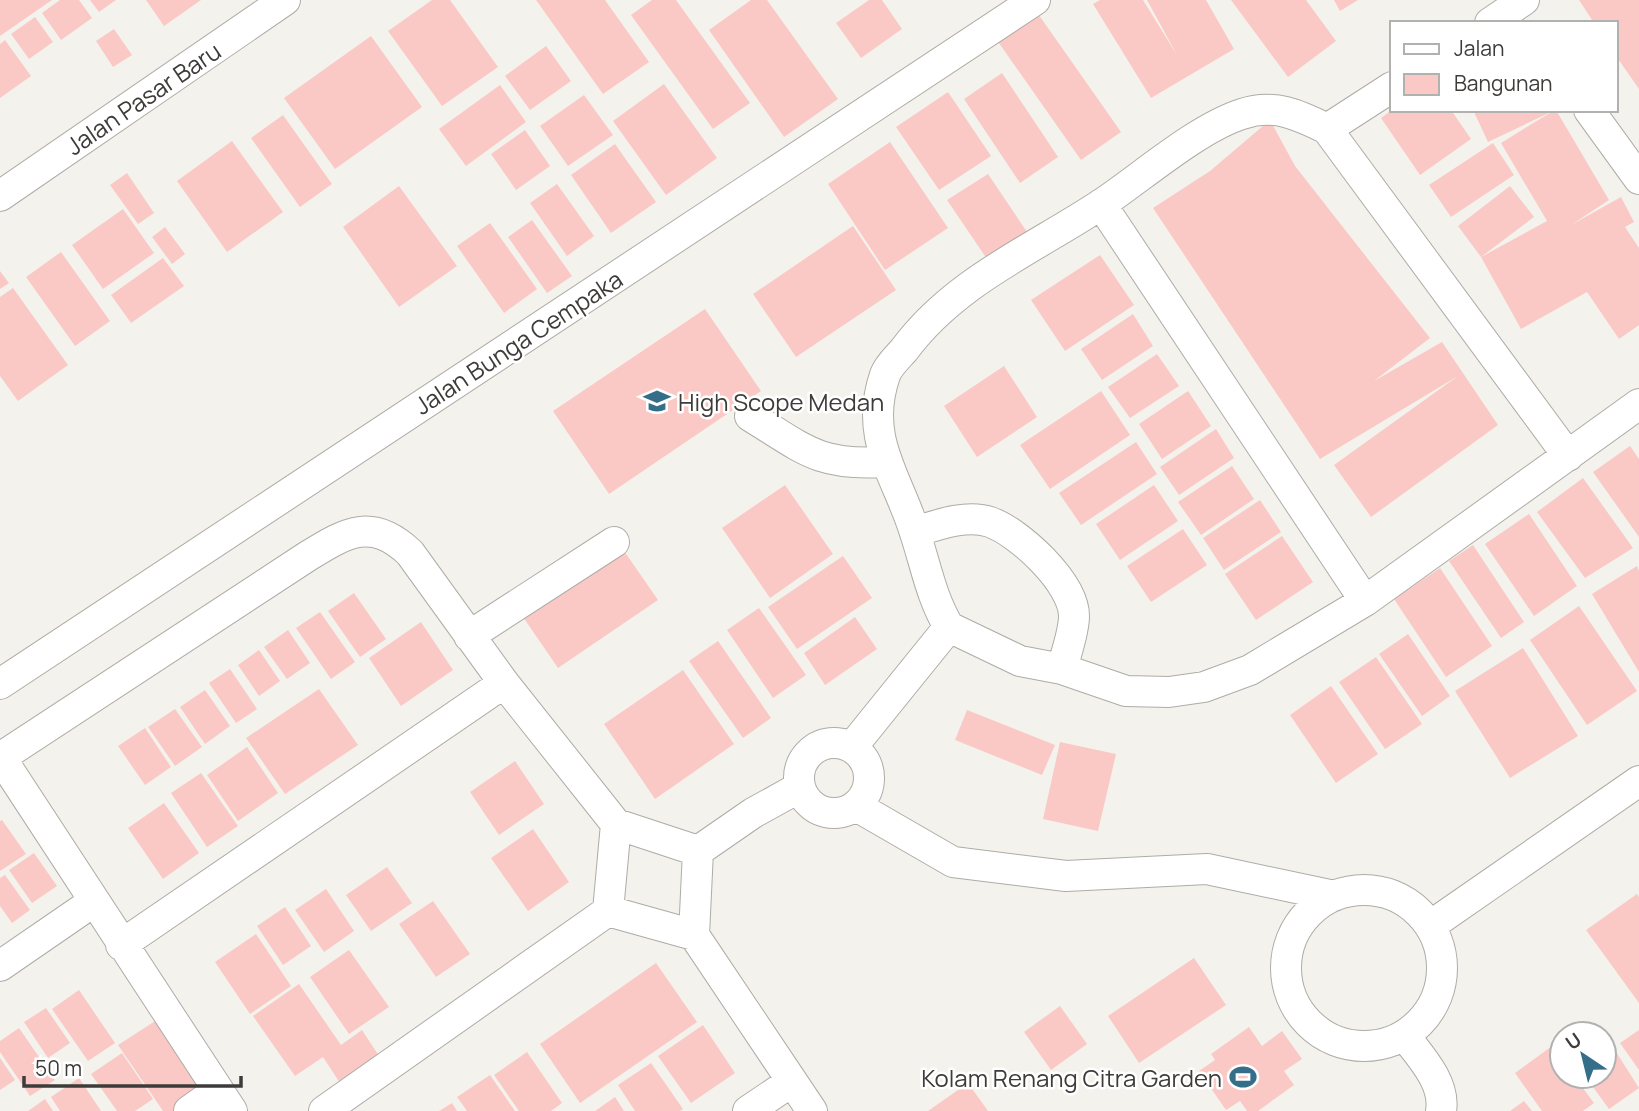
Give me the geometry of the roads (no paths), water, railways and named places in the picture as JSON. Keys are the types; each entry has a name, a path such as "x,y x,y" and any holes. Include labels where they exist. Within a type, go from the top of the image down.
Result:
{"street":[{"name":"Jalan Pasar Baru","path":"0,196 285,0"},
{"name":"Jalan Bunga Cempaka","path":"0,684 1035,0"},
{"path":"1327,129 1390,88"},
{"path":"1568,456 1327,129 1284,110 1264,108 1240,114 1210,129 1101,204 965,287 924,323 886,374 878,419 884,462 915,532 935,603 948,627 1020,661 1062,669 1126,691 1169,692 1204,687 1250,670 1365,601 1568,456 1639,404"},
{"path":"1590,112 1639,179"},
{"path":"1101,204 1365,601"},
{"path":"750,416 821,459 848,464 884,462"},
{"path":"915,532 950,521 989,521 1029,545 1057,577 1074,615 1062,669"},
{"path":"189,1111 225,1101 0,758 336,538 357,531 378,531 395,539 424,571 469,636 616,824 698,851"},
{"path":"469,636 614,542"},
{"path":"852,747 948,627"},
{"path":"121,945 504,682"},
{"path":"825,744 852,747 863,757 869,769 870,783 865,796 856,806 843,812 829,813 817,808 806,799 800,787 799,774 804,760 813,750 825,744"},
{"path":"1430,926 1639,781"},
{"path":"698,851 752,813 800,787"},
{"path":"856,806 953,862 1066,876 1207,869 1334,896"},
{"path":"324,1111 608,911 616,824"},
{"path":"698,851 694,935 812,1111"},
{"path":"1360,890 1388,893 1412,906 1430,926 1440,948 1439,986 1436,998 1423,1019 1404,1035 1373,1045 1341,1043 1313,1028 1293,1003 1285,972 1290,941 1307,914 1334,896 1360,890"},
{"path":"0,967 93,902"},
{"path":"608,911 694,935"},
{"path":"1404,1035 1432,1072 1442,1102 1441,1111"},
{"path":"748,1111 791,1082"}],"place":[{"name":"High Scope Medan","path":"657,401"},
{"name":"Kolam Renang Citra Garden","path":"1243,1077"}]}
